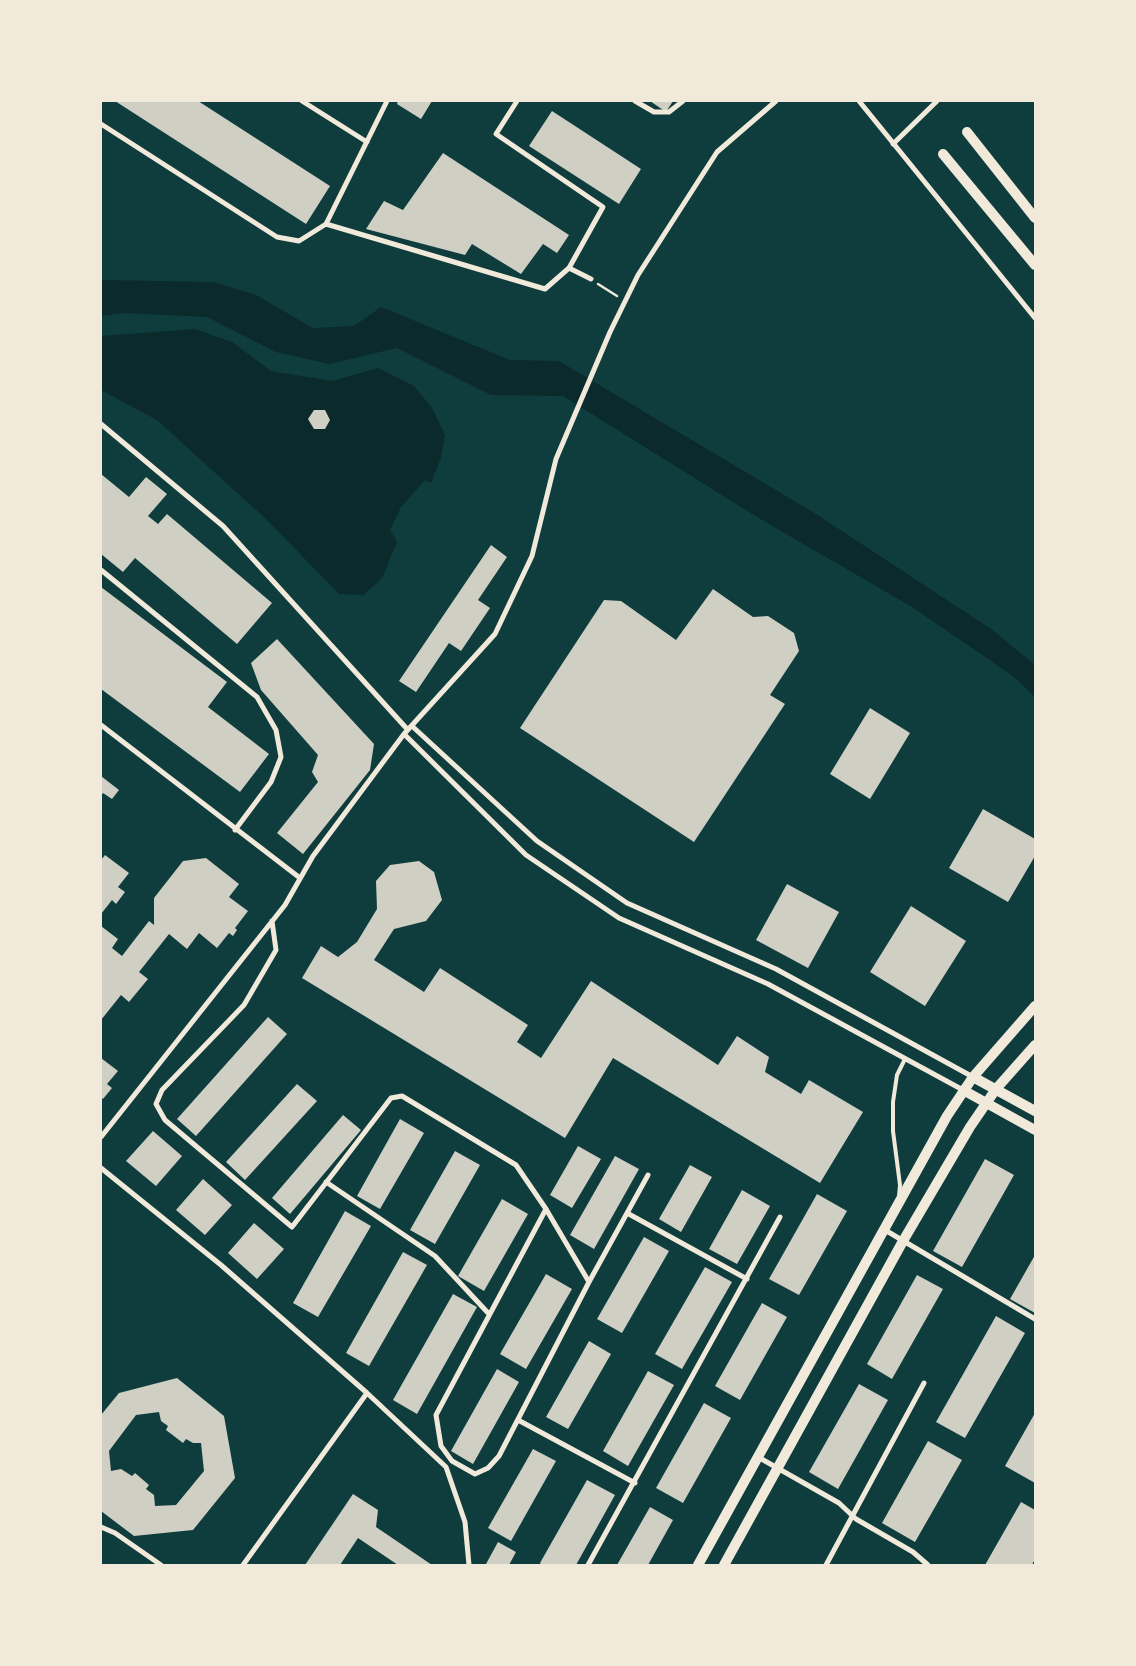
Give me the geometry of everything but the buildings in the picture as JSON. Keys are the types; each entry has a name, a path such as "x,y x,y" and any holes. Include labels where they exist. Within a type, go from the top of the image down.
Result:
{"main road":[{"path":"967,132 1035,218"},
{"path":"943,154 1035,265"},
{"path":"698,1565 757,1456 963,1090 1035,1006"},
{"path":"724,1565 903,1241 985,1103 1035,1045"},
{"path":"973,1077 1035,1110"},
{"path":"963,1090 1035,1130"}],"street":[{"path":"302,101 367,142"},
{"path":"101,124 277,237 299,241 326,224 387,101"},
{"path":"326,224 545,289 569,268 603,207 496,134 517,101"},
{"path":"635,101 654,112 669,112 683,101"},
{"path":"101,1137 285,905 313,856 408,730 495,634 532,556 556,459 610,332 638,275 717,152 776,101"},
{"path":"858,101 1035,318"},
{"path":"893,144 937,101"},
{"path":"569,268 591,279"},
{"path":"101,424 223,526 408,730 526,855 619,918 768,984 963,1090"},
{"path":"101,570 257,697 276,730 280,757 271,782 235,830"},
{"path":"101,725 235,830 300,878"},
{"path":"408,730 537,842 627,903 776,969 973,1077"},
{"path":"272,921 276,950 244,1005 162,1090 156,1104 165,1120 292,1227 391,1098 402,1096 516,1165 546,1208 589,1282"},
{"path":"101,1168 221,1265 367,1393 446,1467 465,1522 469,1565"},
{"path":"546,1208 436,1415 441,1446 452,1461 474,1474 488,1468 499,1456 589,1282 648,1175"},
{"path":"326,1182 435,1256 489,1314"},
{"path":"627,1213 747,1279"},
{"path":"588,1565 780,1216"},
{"path":"885,1230 1035,1319"},
{"path":"826,1565 924,1383"},
{"path":"243,1565 367,1393"},
{"path":"518,1420 634,1483"},
{"path":"757,1456 839,1503 853,1516 913,1552 928,1565"},
{"path":"101,1527 115,1533 161,1565"}],"lane":[{"path":"898,1206 900,1185 893,1131 893,1102 897,1076 905,1059"}],"path":[{"path":"591,279 625,301"}],"water":[{"path":"101,280 214,282 256,295 313,328 354,326 381,307 510,360 559,361 816,514 991,629 1035,665 1035,697 1013,676 912,607 757,517 563,396 491,395 397,348 329,364 276,352 207,317 124,313 101,316"},
{"path":"195,329 232,342 271,371 332,381 378,368 414,386 432,408 445,435 441,458 431,483 425,480 401,507 390,530 397,542 382,578 364,595 339,594 266,519 157,420 101,390 101,336"}]}
